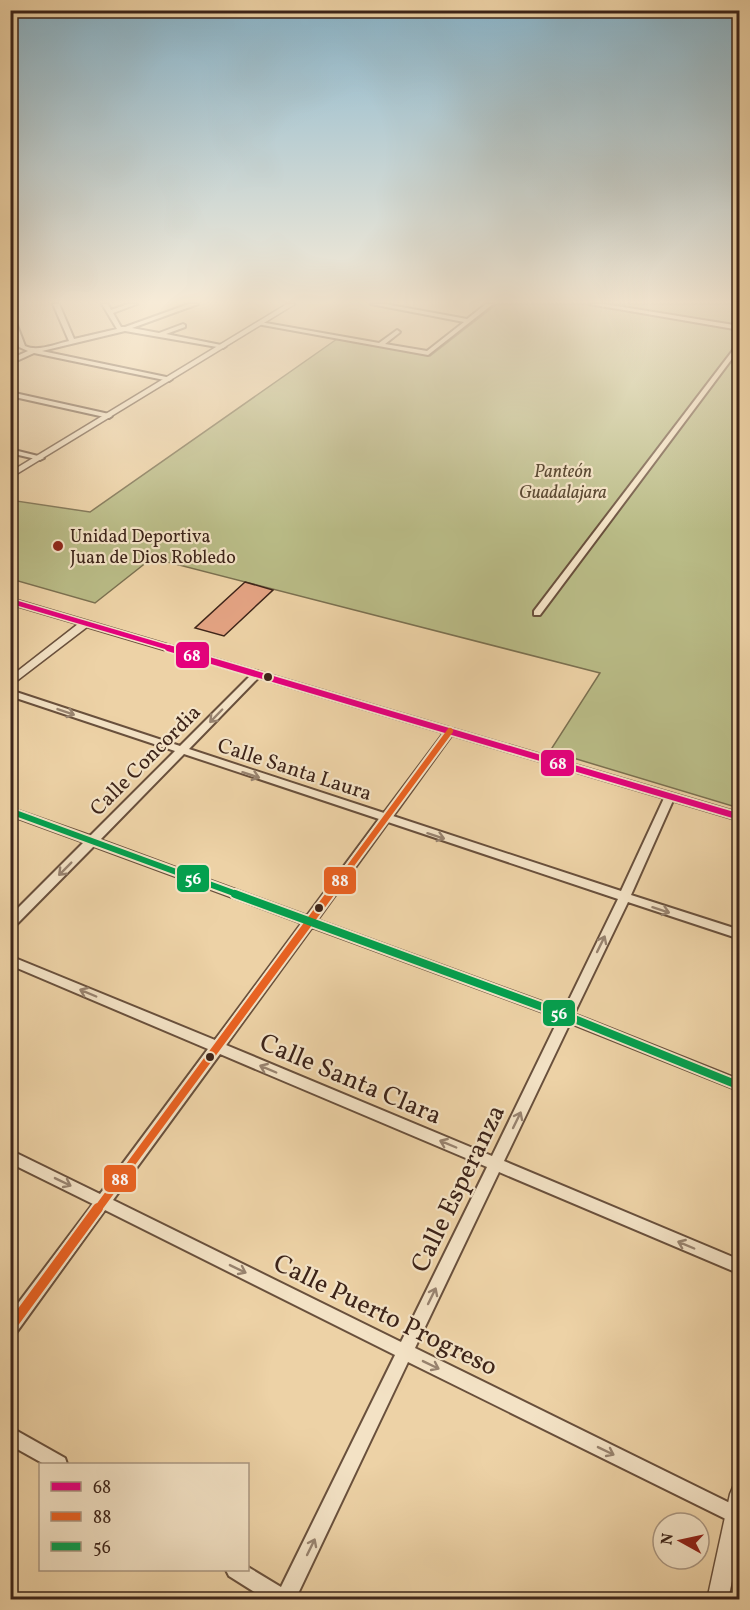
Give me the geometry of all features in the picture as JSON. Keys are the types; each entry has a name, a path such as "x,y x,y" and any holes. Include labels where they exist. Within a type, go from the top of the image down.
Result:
{"street":[{"path":"10,476 169,379"},
{"path":"537,614 713,379"},
{"path":"10,394 109,416"},
{"path":"10,451 40,458"},
{"path":"10,601 740,817"},
{"path":"10,683 86,623"},
{"name":"Calle Concordia","path":"10,924 257,674"},
{"name":"Calle Santa Laura","path":"10,693 181,752 740,935"},
{"path":"10,1328 450,731"},
{"name":"Calle Esperanza","path":"285,1599 624,898 670,796"},
{"path":"10,811 567,1016 740,1086"},
{"name":"Calle Santa Clara","path":"10,960 740,1267"},
{"name":"Calle Puerto Progreso","path":"10,1156 737,1516"},
{"path":"10,1435 57,1463"},
{"path":"717,1599 740,1494"},
{"path":"238,1571 285,1599"}],"green space":[{"name":"Panteón Guadalajara","path":"280,379 739,379 739,808 550,751 600,673 152,558 95,603 11,579 10,500 90,512"}],"building":[{"path":"245,582 273,590 224,636 195,628"}],"transit line":[{"name":"68","path":"10,601 740,817"},
{"name":"88","path":"10,1328 450,731"},
{"name":"56","path":"10,811 567,1016 740,1086"}],"place":[{"name":"Unidad Deportiva Juan de Dios Robledo","path":"58,546"}]}
